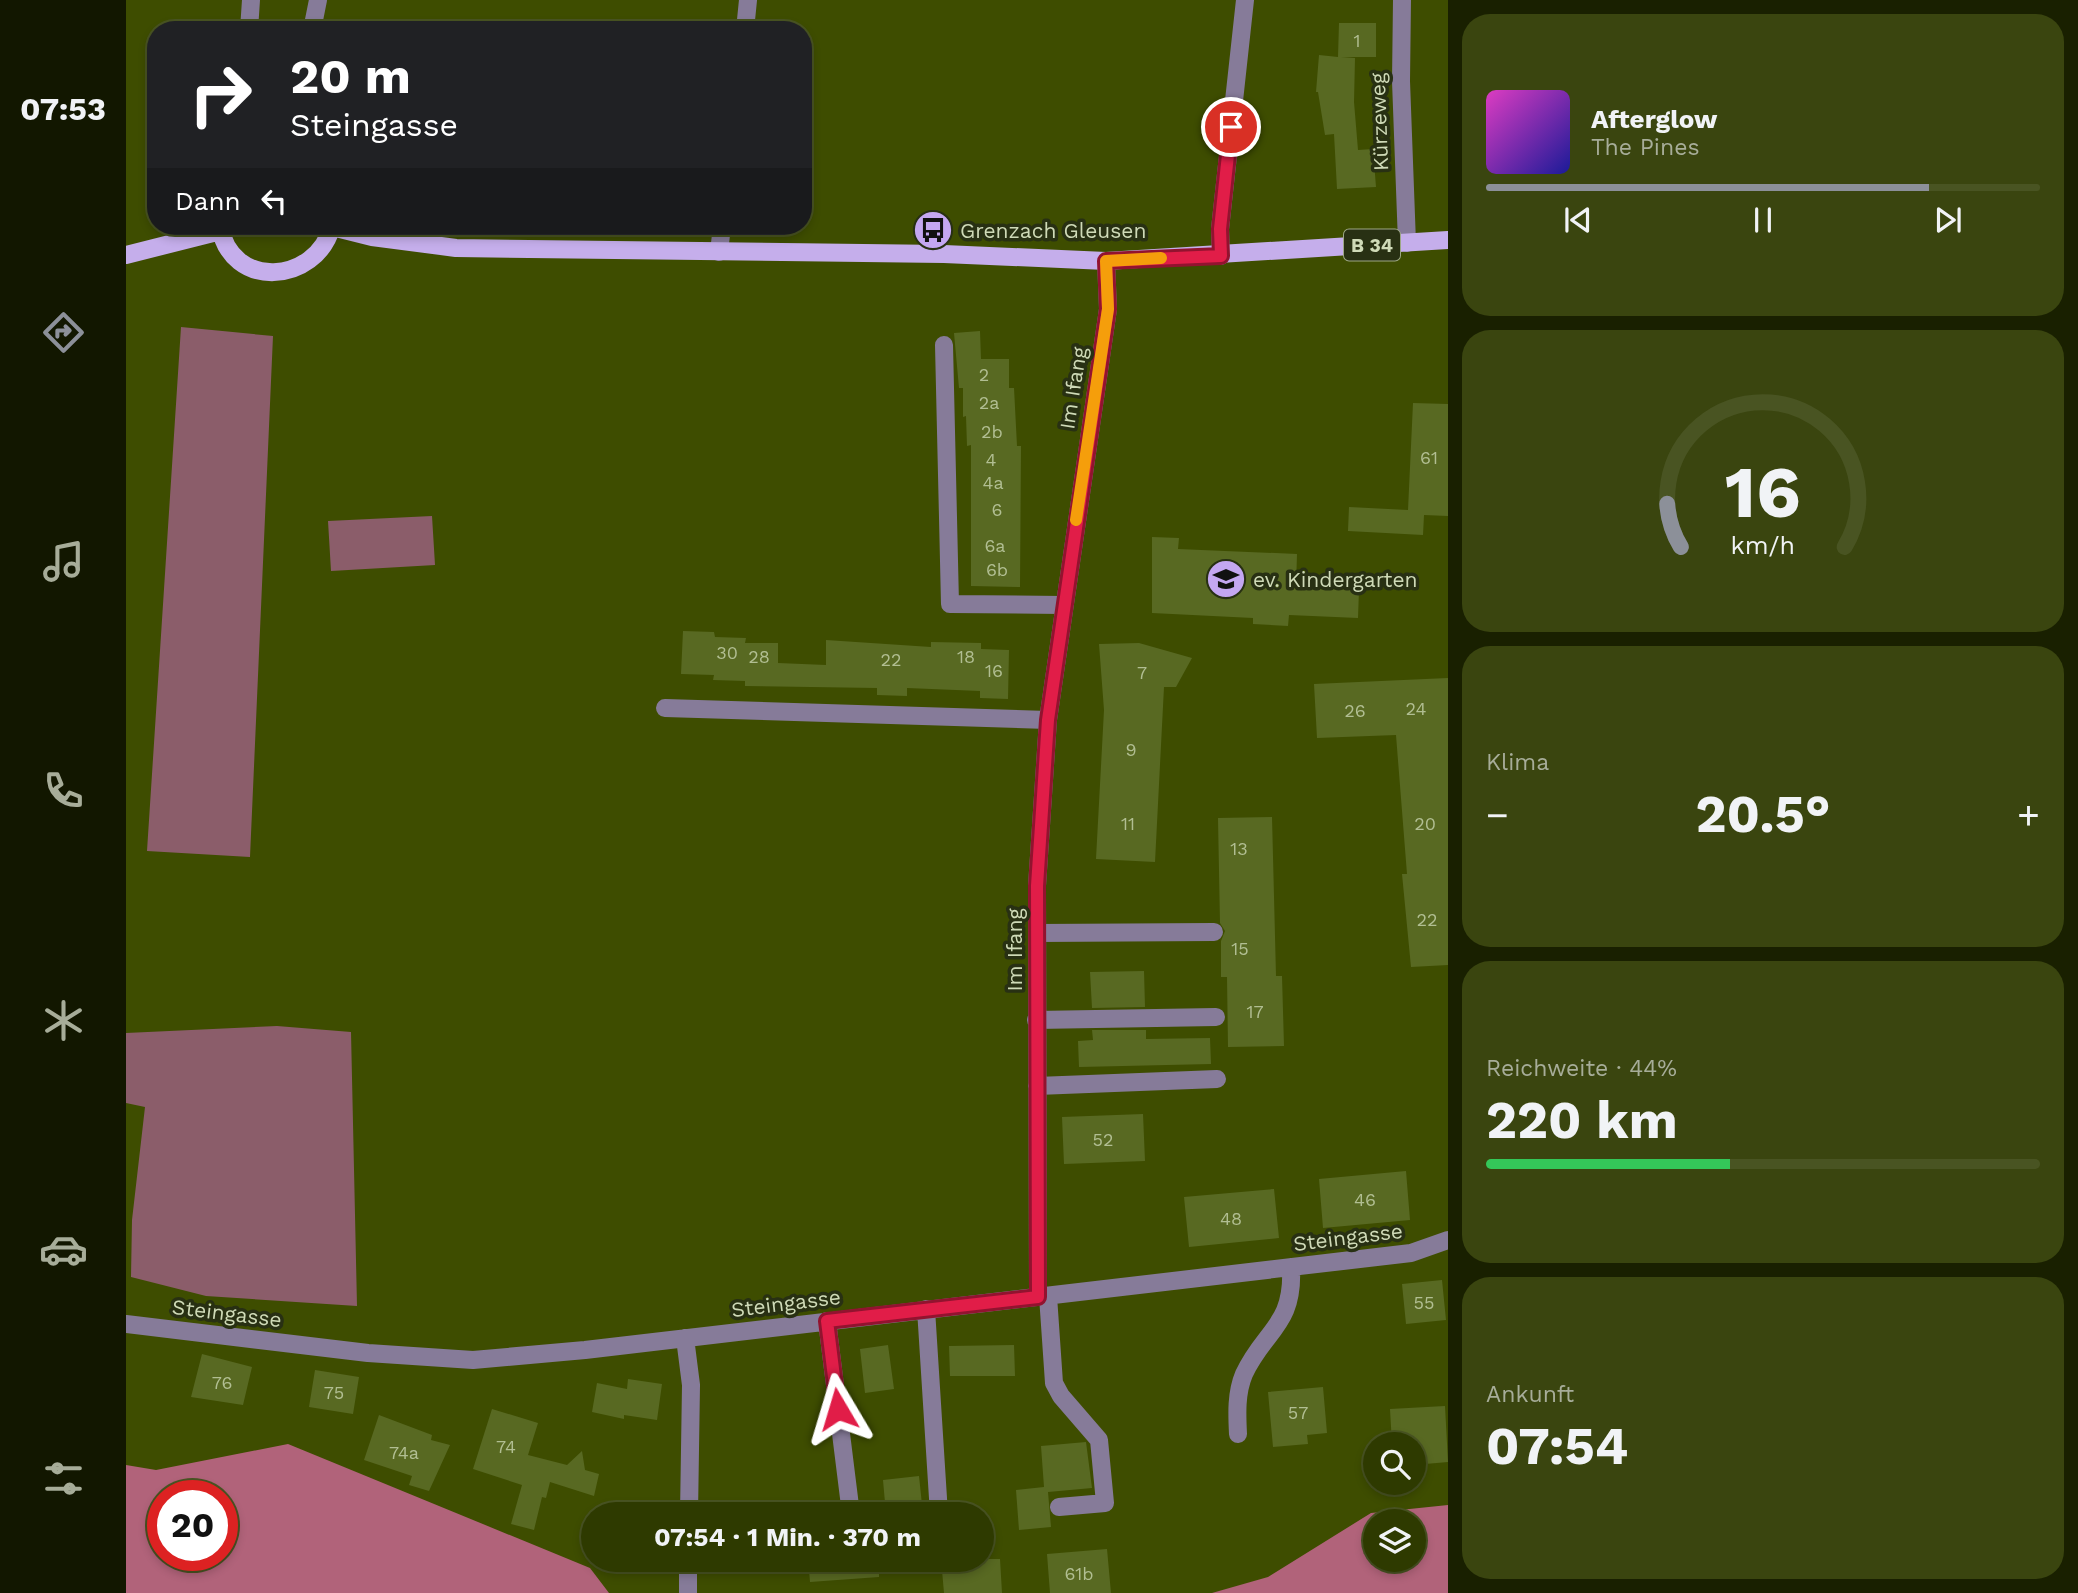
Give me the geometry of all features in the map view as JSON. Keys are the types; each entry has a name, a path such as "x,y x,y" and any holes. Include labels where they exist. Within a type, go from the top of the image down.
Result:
{"main road":[{"path":"126,255 196,235"},
{"path":"224,235 239,259 269,273 302,267 316,257 328,235"},
{"name":"B 34","path":"364,235 456,248 944,254 1106,261 1448,240"}],"street":[{"path":"250,21 251,0"},
{"path":"314,21 318,0"},
{"path":"746,21 748,0"},
{"path":"1221,256 1220,229 1245,0"},
{"name":"Kürzeweg","path":"1402,0 1401,104 1407,243"},
{"path":"719,251 721,235"},
{"name":"Im Ifang","path":"1059,1507 1105,1503 1099,1440 1061,1396 1054,1383 1043,1296 1036,1020 1037,933 1048,720 1108,309 1106,261"},
{"path":"944,345 950,604 1063,605"},
{"path":"665,708 1048,720"},
{"path":"1037,933 1214,932"},
{"path":"1036,1020 1216,1017"},
{"path":"1037,1086 1217,1079"},
{"name":"Steingasse","path":"126,1324 368,1353 473,1360 685,1338 1411,1253 1448,1240"},
{"path":"1238,1434 1238,1400 1242,1380 1288,1308 1293,1293 1291,1267"},
{"path":"926,1310 938,1502"},
{"path":"827,1321 849,1502"},
{"path":"685,1338 691,1385 689,1502"},
{"path":"688,1572 688,1593"}],"shaded area":[{"path":"181,327 273,336 250,857 147,851"},
{"path":"432,516 435,565 331,571 328,521"},
{"path":"277,1026 351,1032 357,1306 206,1296 131,1277 132,1220 145,1107 126,1103 126,1033"},
{"path":"288,1444 581,1564 581,1572 593,1572 609,1593 126,1593 126,1465 156,1470"},
{"path":"1448,1505 1448,1593 1212,1593 1268,1577 1363,1518 1363,1572 1426,1572 1426,1509 1410,1509"}],"building":[{"path":"1339,23 1376,23 1376,57 1341,57 1355,58 1354,102 1358,150 1373,149 1376,187 1337,189 1334,134 1325,135 1316,92 1319,55 1338,57"},
{"path":"980,331 981,359 1009,359 1009,388 1014,388 1017,446 1021,446 1020,587 971,586 971,445 967,446 963,388 959,388 954,333"},
{"path":"1413,403 1448,404 1448,516 1424,515 1423,535 1348,531 1349,507 1408,510"},
{"path":"1152,537 1179,538 1178,549 1297,554 1296,587 1359,590 1358,618 1289,615 1288,626 1253,624 1253,618 1152,613"},
{"path":"683,631 714,632 715,637 746,638 745,643 778,643 778,663 826,665 826,640 931,647 931,642 981,643 981,649 1009,650 1008,699 980,698 980,691 907,688 907,696 877,695 877,688 745,686 745,681 713,680 714,675 681,674"},
{"path":"1139,643 1192,658 1176,687 1164,687 1155,862 1096,859 1104,710 1099,644"},
{"path":"1448,678 1448,965 1411,967 1402,874 1407,874 1396,735 1317,738 1314,684"},
{"path":"1272,817 1276,976 1282,976 1284,1046 1228,1047 1227,977 1221,977 1221,941 1225,931 1220,923 1218,818"},
{"path":"1144,971 1145,1007 1092,1008 1090,972"},
{"path":"1092,1030 1146,1030 1146,1039 1210,1038 1211,1064 1079,1067 1078,1041 1093,1040"},
{"path":"1143,1114 1145,1161 1064,1164 1062,1117"},
{"path":"1406,1171 1410,1220 1323,1228 1319,1179"},
{"path":"1274,1189 1279,1238 1189,1247 1184,1197"},
{"path":"1442,1280 1446,1320 1406,1324 1402,1284"},
{"path":"888,1345 894,1389 865,1393 860,1349"},
{"path":"1014,1345 1015,1376 950,1376 949,1346"},
{"path":"202,1354 252,1367 243,1405 191,1397"},
{"path":"315,1370 359,1377 353,1414 309,1407"},
{"path":"628,1379 662,1384 657,1420 624,1415 624,1419 592,1412 597,1383 627,1389"},
{"path":"1323,1387 1327,1433 1307,1435 1308,1444 1273,1447 1268,1392"},
{"path":"1445,1406 1448,1462 1426,1464 1426,1432 1391,1432 1390,1409"},
{"path":"492,1409 538,1423 528,1455 567,1465 582,1451 585,1470 599,1474 594,1496 550,1482 546,1498 542,1497 534,1530 511,1524 522,1485 473,1469"},
{"path":"379,1415 432,1435 431,1440 450,1445 429,1491 409,1485 412,1476 364,1460"},
{"path":"1086,1442 1092,1488 1048,1492 1051,1527 1019,1530 1016,1490 1044,1487 1041,1446"},
{"path":"919,1476 922,1502 885,1502 883,1480"},
{"path":"1107,1549 1111,1593 1050,1593 1047,1554"},
{"path":"994,1559 1000,1559 1002,1593 944,1593 942,1572 994,1572"},
{"path":"809,1572 879,1572 879,1577 810,1582"}],"slow traffic":[{"path":"1076,520 1108,309 1106,261 1161,258"}],"place":[{"name":"Grenzach Gleusen","path":"933,230"},
{"name":"ev. Kindergarten","path":"1226,579"}],"route":[{"path":"838,1409 827,1321 1038,1297 1037,886 1048,720 1108,309 1106,261 1221,256 1220,229 1231,127"}]}
